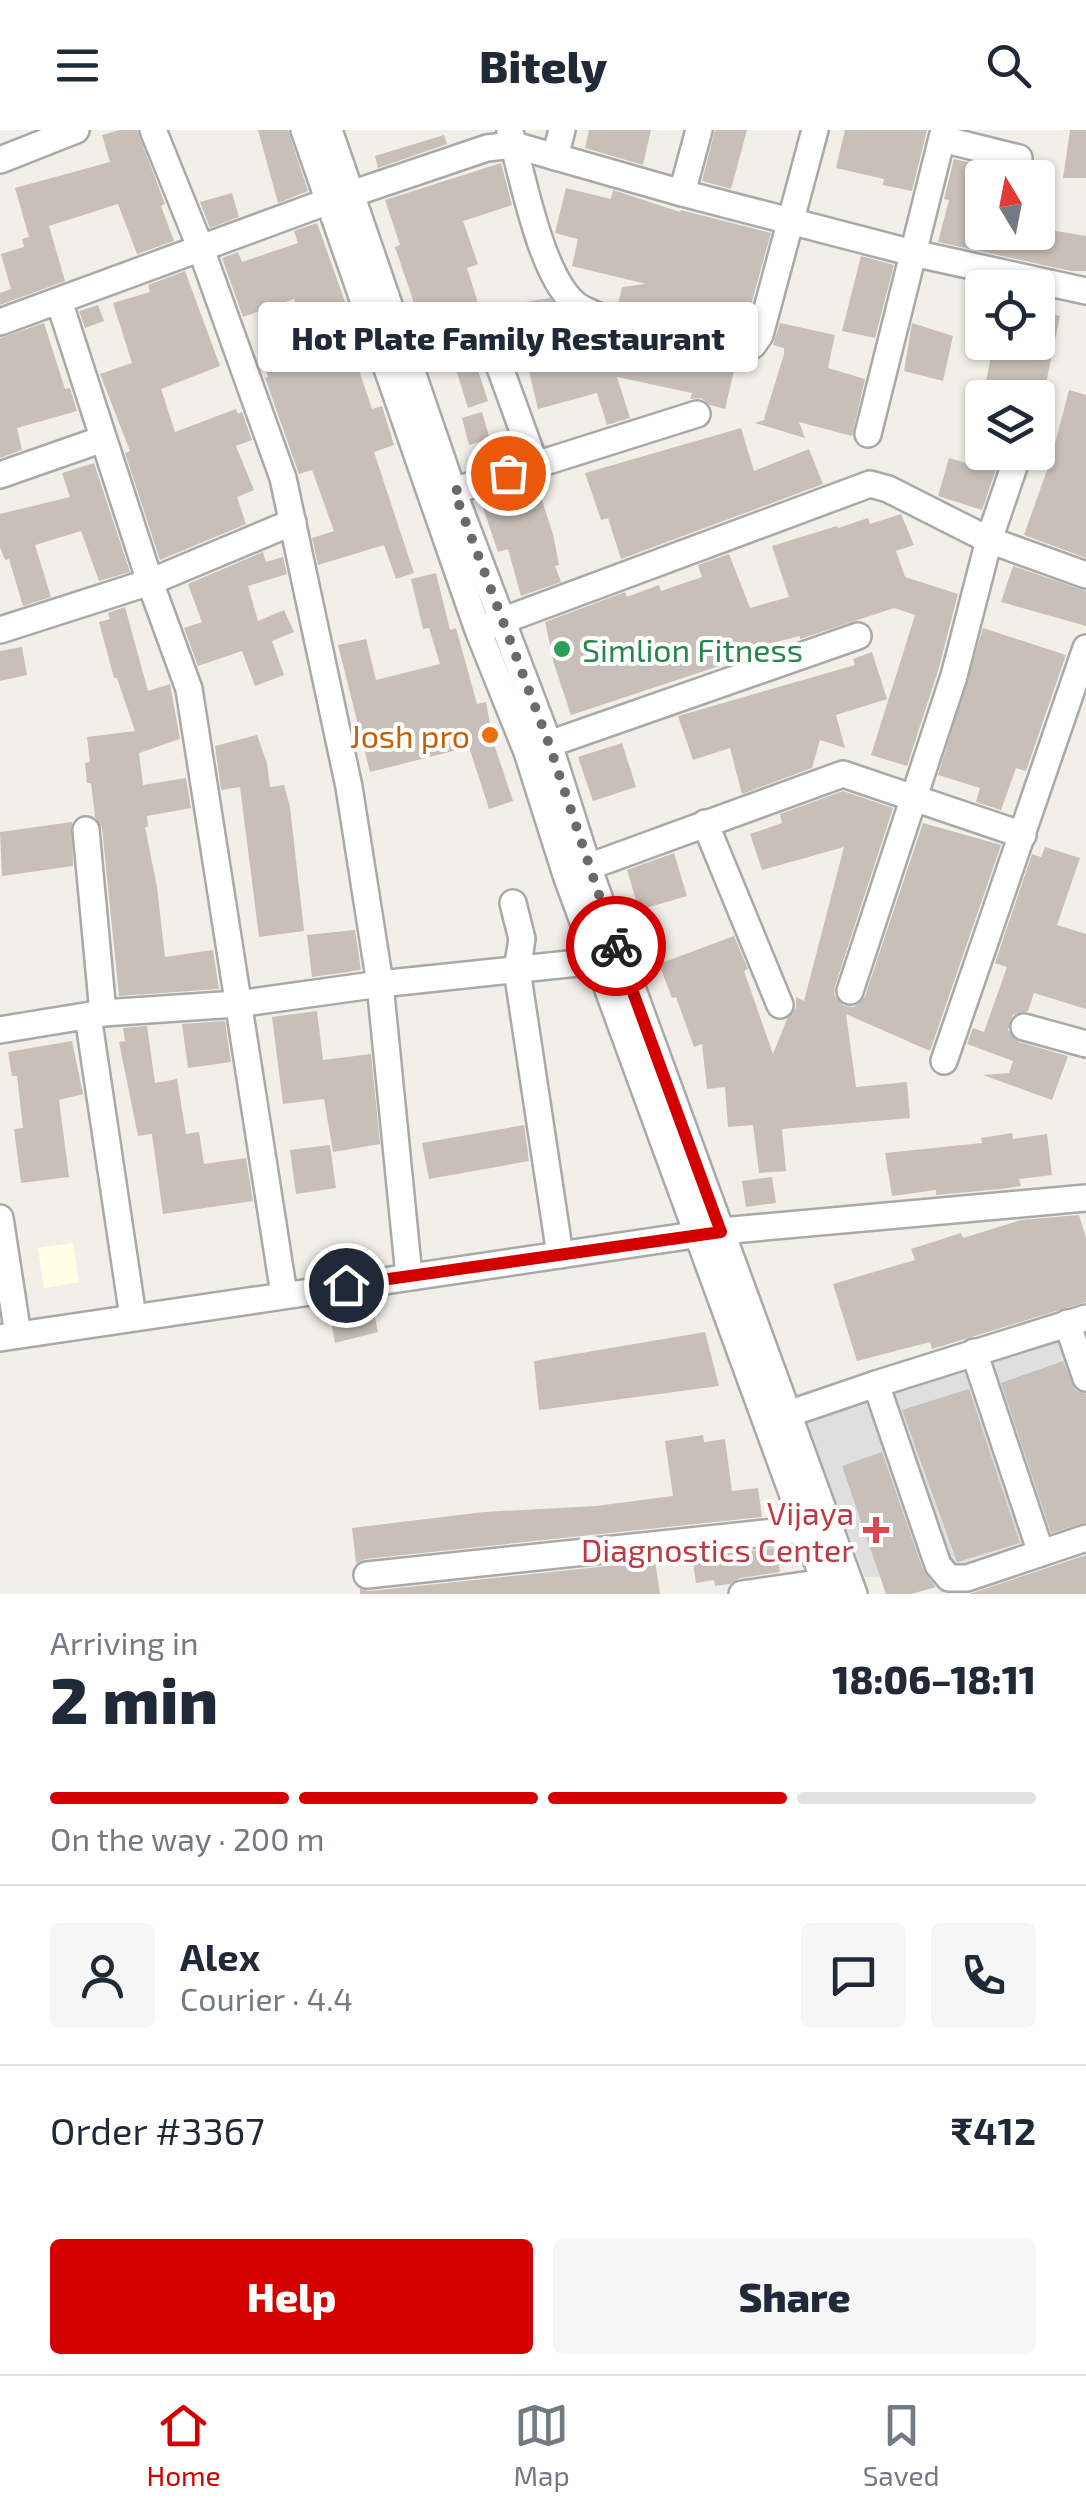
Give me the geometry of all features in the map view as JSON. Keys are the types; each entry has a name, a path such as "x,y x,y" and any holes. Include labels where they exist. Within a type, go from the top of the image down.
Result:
{"street":[{"path":"0,160 76,130"},
{"path":"153,130 284,478 349,787 380,984 408,1276"},
{"path":"304,130 340,197 454,491 527,752 597,961 788,1414 854,1594"},
{"path":"329,130 340,197 489,625 549,744 803,1529 827,1588 742,1594"},
{"path":"555,157 562,130"},
{"path":"682,194 699,130"},
{"path":"511,138 535,226 556,280 569,299 583,310 680,338 742,347 753,345 760,335 815,130"},
{"path":"868,434 943,135 1019,158"},
{"path":"0,322 511,138 555,157 682,194 912,253 1086,292"},
{"path":"60,301 150,582 190,689 284,1294"},
{"path":"482,321 535,464"},
{"path":"454,491 697,414"},
{"path":"0,475 103,439"},
{"path":"850,991 954,676 1013,470"},
{"path":"489,625 870,484 888,489 990,540 1086,575"},
{"path":"0,630 150,582 292,522"},
{"path":"549,744 858,636"},
{"path":"944,1061 1086,648"},
{"path":"588,868 842,774 1023,834"},
{"path":"705,823 780,1006"},
{"path":"86,830 96,1014 133,1317"},
{"path":"514,903 522,939 516,970 560,1255"},
{"path":"0,1030 96,1014 237,1004 597,961"},
{"path":"1024,1027 1086,1042"},
{"path":"0,1218 9,1336 710,1234 1086,1198"},
{"path":"788,1414 1076,1320 1086,1378"},
{"path":"974,1352 1041,1553"},
{"path":"876,1384 938,1565 949,1578 967,1578 1086,1538"},
{"path":"366,1575 803,1529"}],"shaded area":[{"path":"73,1243 79,1282 44,1288 38,1248"},
{"path":"1086,1312 1086,1523 924,1575 865,1577 795,1395"}],"building":[{"path":"137,130 165,204 161,206 174,241 137,254 118,204 49,226 65,281 0,305 0,293 11,289 1,254 24,247 22,239 29,237 15,188 110,162 102,135"},
{"path":"258,130 288,130 308,191 278,203"},
{"path":"589,130 651,130 643,165 585,148"},
{"path":"715,130 747,130 731,189 702,181"},
{"path":"845,130 927,130 912,191 883,185 884,179 836,168"},
{"path":"1070,130 1086,130 1086,178 1063,178"},
{"path":"444,135 447,144 378,168 375,156"},
{"path":"954,159 965,161 965,248 938,242 949,200 944,199"},
{"path":"501,163 512,205 463,221 478,264 467,268 479,306 470,311 468,326 488,401 468,408 455,366 437,371 395,247 400,245 385,200"},
{"path":"566,188 611,199 613,190 680,212 771,233 744,330 707,327 618,305 622,287 646,284 572,266 578,239 555,233"},
{"path":"232,193 239,217 210,228 200,202"},
{"path":"317,223 365,358 356,361 372,409 382,406 394,445 374,452 414,573 396,579 384,545 318,565 312,538 334,531 312,470 299,474 260,354 307,339 294,299 243,317 222,258 238,252 242,262 298,243 294,231"},
{"path":"1055,231 1086,236 1086,271 975,250 1055,250"},
{"path":"861,256 894,265 875,338 842,331"},
{"path":"185,271 220,366 161,389 175,432 236,409 238,414 242,412 252,440 236,446 254,490 237,497 246,524 160,560 125,453 130,451 100,374 132,363 113,303 150,292 148,285"},
{"path":"550,298 561,322 688,356 736,363 725,409 701,398 690,399 692,393 617,377 630,418 607,425 597,393 538,409 513,304"},
{"path":"98,305 104,321 85,328 79,311"},
{"path":"44,323 65,389 70,388 77,411 17,428 22,450 0,458 0,338"},
{"path":"780,323 835,335 828,368 865,379 852,436 799,422 805,438 755,423 767,419 784,354 784,348 773,345"},
{"path":"912,323 953,336 943,381 904,371"},
{"path":"990,360 1051,360 1047,380 986,380"},
{"path":"1069,390 1086,395 1086,558 1024,535 1047,470 1055,470 1055,444"},
{"path":"482,412 490,439 469,445 462,418"},
{"path":"741,428 754,471 809,449 823,484 621,559 608,518 601,520 585,473"},
{"path":"949,458 965,463 965,470 996,470 982,510 938,496"},
{"path":"94,463 130,572 99,581 81,531 35,545 51,597 23,606 9,559 5,560 0,547 0,514 70,497 62,473"},
{"path":"536,482 553,534 559,565 555,566 561,582 521,596 508,549 498,552 480,499"},
{"path":"901,514 914,545 896,551 905,577 958,594 907,766 871,755 915,615 894,608 800,639 763,645 765,651 571,715 545,622 625,592 627,597 659,585 661,591 702,577 698,565 729,554 750,608 789,597 772,546 868,518 870,524"},
{"path":"263,552 266,562 283,557 287,574 248,586 258,621 284,610 294,632 272,641 284,675 255,686 242,651 198,666 184,628 202,622 188,584"},
{"path":"1013,566 1086,591 1086,626 1001,602"},
{"path":"436,573 450,630 456,628 477,704 486,702 493,741 513,801 489,809 469,747 370,772 338,645 366,639 376,680 440,664 429,628 423,629 411,579"},
{"path":"125,607 148,691 170,684 180,739 139,753 143,785 186,778 191,808 147,816 145,827 165,957 213,950 219,989 119,996 102,828 95,817 85,763 90,762 87,737 135,731 114,678 99,622 110,619 108,613"},
{"path":"983,628 1066,655 1026,771 1016,768 1001,810 976,802 980,788 938,775"},
{"path":"22,647 27,675 0,681 0,651"},
{"path":"872,652 887,699 836,715 845,748 820,740 812,768 742,794 730,748 693,760 678,716 855,665 853,659"},
{"path":"257,735 270,787 284,785 290,807 304,931 259,937 240,787 221,790 215,746"},
{"path":"622,743 636,787 593,801 578,757"},
{"path":"843,791 893,808 835,986 834,995 844,1006 854,1007 865,996 923,823 1001,845 930,1051 846,1014 856,1087 907,1082 910,1118 782,1129 786,1171 759,1173 753,1125 728,1127 725,1087 707,1089 702,1044 694,1047 659,964 734,936 773,1054 787,1019 796,1008 796,997 804,1001 844,847 762,870 750,834 782,823 780,814"},
{"path":"72,822 73,866 2,876 0,832"},
{"path":"1045,847 1080,858 1057,925 1086,934 1086,1009 1034,993 1028,1011 1013,1015 1008,1030 1019,1042 1068,1056 1052,1100 983,1075 1009,1073 1013,1061 967,1044 973,1028 984,1032 1007,967 995,963 1032,854 1041,857"},
{"path":"674,853 687,896 639,910 627,870"},
{"path":"355,930 361,970 312,977 307,935"},
{"path":"317,1011 323,1060 371,1054 380,1144 333,1152 324,1099 283,1104 272,1017"},
{"path":"225,1021 231,1062 188,1068 182,1024"},
{"path":"147,1026 155,1083 177,1079 186,1134 199,1132 204,1164 246,1158 253,1201 163,1214 152,1134 138,1136 119,1042 125,1041 123,1028"},
{"path":"72,1041 83,1094 59,1100 69,1177 21,1183 14,1129 23,1128 17,1076 12,1076 8,1052"},
{"path":"524,1125 529,1161 429,1179 422,1143"},
{"path":"1012,1133 1013,1139 1047,1134 1052,1175 1019,1179 1021,1186 1001,1189 936,1195 936,1190 892,1196 885,1153 982,1143 981,1138"},
{"path":"330,1145 336,1188 296,1194 290,1150"},
{"path":"772,1177 776,1203 746,1207 742,1181"},
{"path":"1079,1215 1086,1238 1086,1302 932,1349 930,1342 857,1361 833,1284 915,1260 911,1249 961,1233 963,1238 1021,1220"},
{"path":"371,1299 378,1332 335,1343 328,1306"},
{"path":"705,1332 719,1386 539,1410 534,1361"},
{"path":"1063,1361 1075,1390 1086,1394 1086,1522 1051,1533 1001,1383"},
{"path":"969,1389 1020,1543 957,1562 902,1410"},
{"path":"703,1435 704,1442 725,1439 732,1491 758,1488 762,1517 356,1563 352,1528 673,1496 665,1441"},
{"path":"882,1452 923,1570 936,1587 911,1594 886,1594 842,1466"},
{"path":"777,1548 780,1572 715,1586 714,1580 696,1583 692,1557"},
{"path":"1086,1555 1086,1594 969,1594"},
{"path":"655,1561 660,1594 360,1594 360,1589"}],"way so far":[{"path":"508,473 454,491 549,744 616,946"}],"place":[{"name":"Hot Plate Family Restaurant","path":"508,473"},
{"name":"Simlion Fitness","path":"562,649"},
{"name":"Josh pro","path":"490,735"},
{"name":"Vijaya Diagnostics Center","path":"876,1530"}],"route":[{"path":"346,1285 721,1232 616,946"}]}
